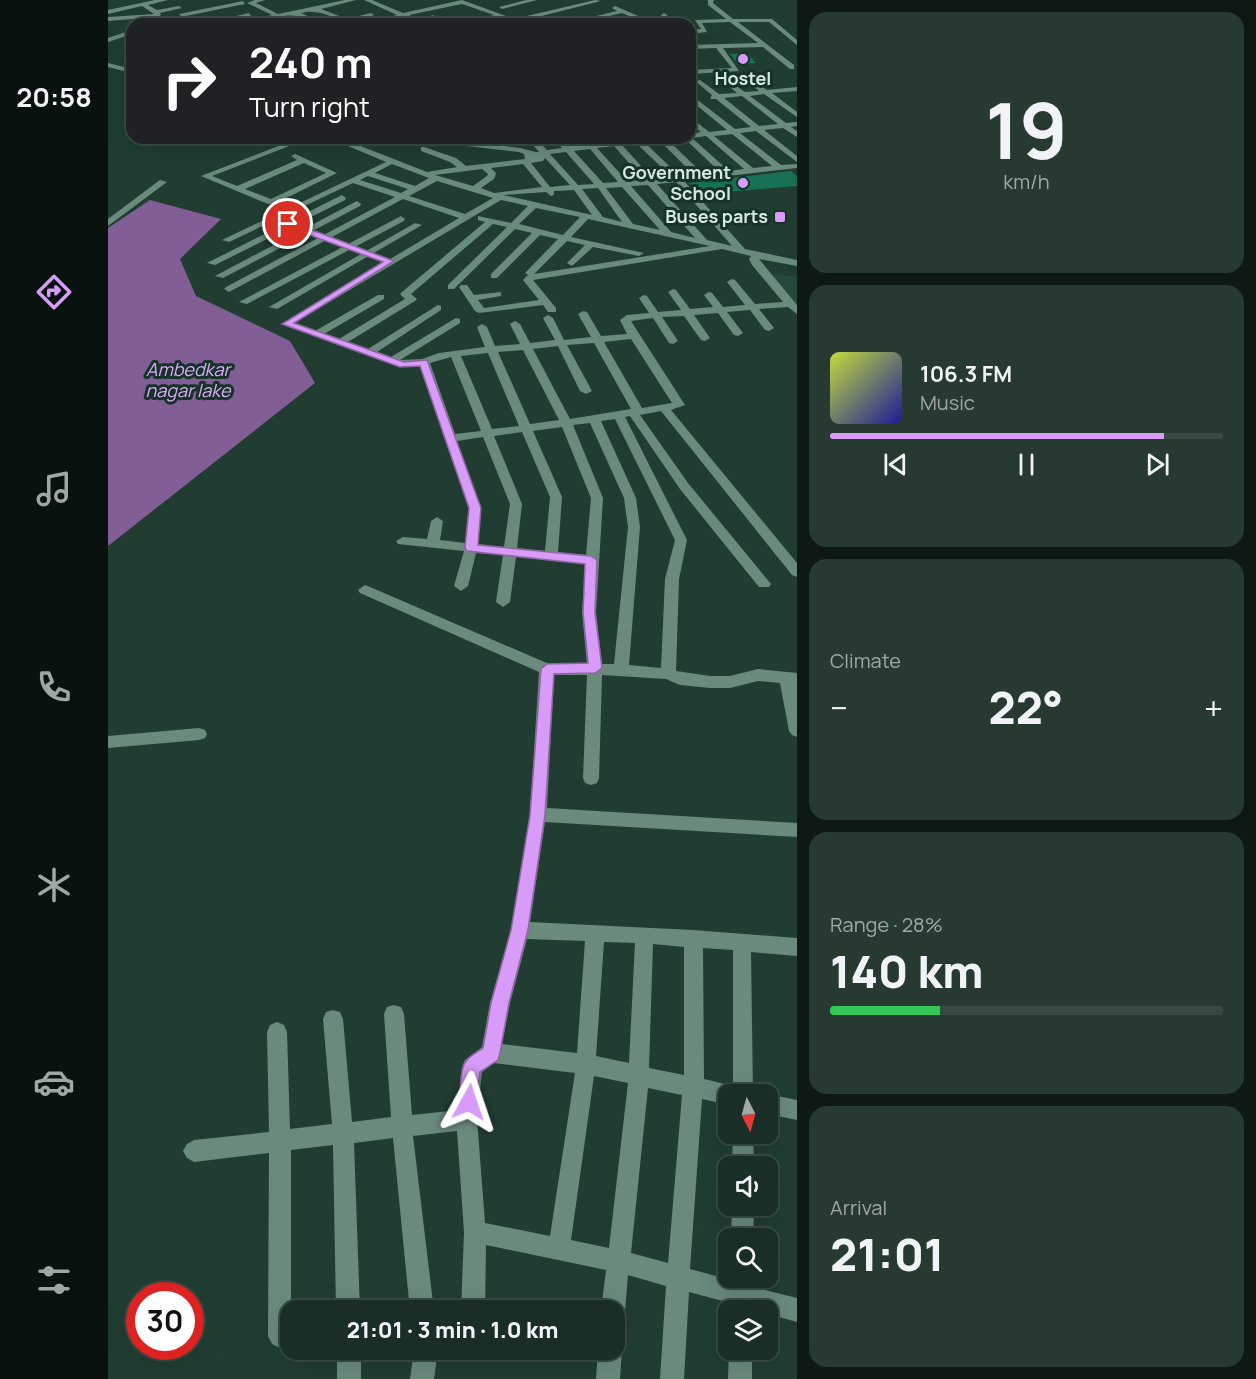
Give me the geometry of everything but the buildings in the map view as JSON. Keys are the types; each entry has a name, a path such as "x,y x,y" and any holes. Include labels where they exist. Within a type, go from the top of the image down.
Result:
{"street":[{"path":"108,12 143,4 167,0 179,8 156,12 143,4"},
{"path":"367,0 410,18"},
{"path":"374,3 436,0"},
{"path":"711,0 710,4 717,9 715,10 795,70"},
{"path":"382,18 419,12 460,1 506,18"},
{"path":"207,16 252,2"},
{"path":"167,18 198,12 212,6 252,2 282,18"},
{"path":"268,18 346,2 355,3"},
{"path":"407,3 419,12"},
{"path":"474,6 491,3 534,3"},
{"path":"501,3 526,18"},
{"path":"515,12 534,3"},
{"path":"539,18 601,4 624,11 633,18"},
{"path":"330,5 340,9"},
{"path":"426,18 460,10 448,5"},
{"path":"314,8 339,18"},
{"path":"366,10 375,14"},
{"path":"367,18 392,10"},
{"path":"240,18 267,11"},
{"path":"593,18 624,11"},
{"path":"131,18 158,15 156,12"},
{"path":"198,12 211,18"},
{"path":"295,12 308,18"},
{"path":"350,13 357,18"},
{"path":"468,13 481,18"},
{"path":"181,15 185,18"},
{"path":"453,16 458,18"},
{"path":"489,18 500,16"},
{"path":"108,19 126,18"},
{"path":"108,26 121,19"},
{"path":"728,20 754,45 795,70"},
{"path":"696,32 705,31 697,21 772,20 797,43"},
{"path":"109,39 126,34"},
{"path":"696,47 762,45"},
{"path":"696,70 737,70 718,46"},
{"path":"775,53 786,53"},
{"path":"108,65 126,70"},
{"path":"749,80 797,115"},
{"path":"698,81 797,160"},
{"path":"726,81 797,135"},
{"path":"696,98 797,89"},
{"path":"788,90 797,96"},
{"path":"696,102 779,168"},
{"path":"696,124 751,171"},
{"path":"696,136 797,124"},
{"path":"278,148 333,173 271,202 205,176 278,148 289,144"},
{"path":"348,144 391,162 473,190 797,263"},
{"path":"465,144 520,150 565,212"},
{"path":"535,144 542,154 575,186 600,219"},
{"path":"563,144 600,185 630,226"},
{"path":"443,150 486,164 504,165 542,154 601,144"},
{"path":"617,144 704,242"},
{"path":"642,144 678,179 741,250"},
{"path":"668,144 700,177"},
{"path":"696,144 727,174"},
{"path":"592,146 668,234"},
{"path":"456,184 476,175 486,164 494,148"},
{"path":"424,149 453,160 465,169"},
{"path":"237,189 304,160"},
{"path":"226,240 391,162"},
{"path":"424,174 486,164"},
{"path":"473,190 491,177 492,173 486,164"},
{"path":"504,165 510,174"},
{"path":"439,166 449,171"},
{"path":"634,336 455,353 403,365 286,324 390,261 470,217 496,196 522,190 652,182 779,168 794,169"},
{"path":"368,173 415,189"},
{"path":"230,289 436,178"},
{"path":"353,180 470,217 639,253"},
{"path":"108,223 163,182"},
{"path":"516,182 522,190"},
{"path":"327,193 418,225 475,235 513,253 530,273"},
{"path":"212,263 342,198"},
{"path":"220,276 357,204"},
{"path":"513,253 513,227 534,205"},
{"path":"451,287 513,253 564,238 586,216"},
{"path":"272,218 390,261"},
{"path":"244,302 401,219"},
{"path":"340,343 412,299 405,294 491,221"},
{"path":"274,307 418,225"},
{"path":"494,276 513,253 538,232"},
{"path":"572,263 591,244"},
{"path":"586,391 548,310 529,278 726,247"},
{"path":"608,262 618,249"},
{"path":"757,254 754,259 755,263 793,308"},
{"path":"732,282 769,328"},
{"path":"464,287 479,309 483,311 548,310"},
{"path":"673,292 705,338"},
{"path":"471,298 498,294"},
{"path":"709,295 738,333"},
{"path":"317,334 381,297"},
{"path":"644,298 673,340"},
{"path":"369,353 438,308"},
{"path":"450,438 679,405 625,320 631,317 754,308 793,308"},
{"path":"583,314 635,412 684,486 764,584"},
{"path":"392,361 456,321"},
{"path":"515,324 566,423 597,498 589,612 595,668 591,778"},
{"path":"482,327 556,497 551,556"},
{"path":"455,353 516,504 503,602"},
{"path":"424,362 475,508 471,548 461,586"},
{"path":"663,407 797,572"},
{"path":"618,414 681,540 672,579 668,674"},
{"path":"594,418 630,498 634,527 621,670"},
{"path":"433,544 436,521"},
{"path":"404,541 591,560"},
{"path":"365,590 547,669 621,670 668,674 680,679 710,682 730,682 758,675 792,679 797,730"},
{"path":"491,1053 500,1003 520,930 538,815 547,669"},
{"path":"108,742 199,734"},
{"path":"538,815 797,830"},
{"path":"520,930 644,935 797,946"},
{"path":"559,1249 586,1064 595,934"},
{"path":"614,1300 639,1076 644,935"},
{"path":"672,1379 677,1276 693,1087 696,1011 693,938"},
{"path":"742,942 743,1084"},
{"path":"394,1014 402,1126 421,1300"},
{"path":"333,1019 343,1134 348,1300"},
{"path":"277,1032 280,1300"},
{"path":"473,1300 475,1232 467,1119 472,1067 491,1053 586,1064 718,1093"},
{"path":"778,1106 797,1110"},
{"path":"194,1151 467,1119"},
{"path":"475,1232 618,1261 797,1310"},
{"path":"349,1360 349,1379"},
{"path":"422,1379 425,1360"},
{"path":"608,1379 609,1360"},
{"path":"740,1360 740,1379"}],"shaded area":[{"path":"769,273 797,277 797,305"}],"water":[{"name":"Ambedkar nagar lake","path":"150,200 221,219 180,259 196,296 290,341 315,383 108,546 108,228"}],"place":[{"name":"Hostel","path":"743,59"},
{"name":"Government School","path":"743,183"},
{"name":"Buses parts","path":"780,217"}],"route":[{"path":"288,224 390,261 286,324 403,365 424,362 475,508 471,548 591,560 589,612 595,668 547,669 538,815 520,930 500,1003 491,1053 472,1067 469,1102"}]}
